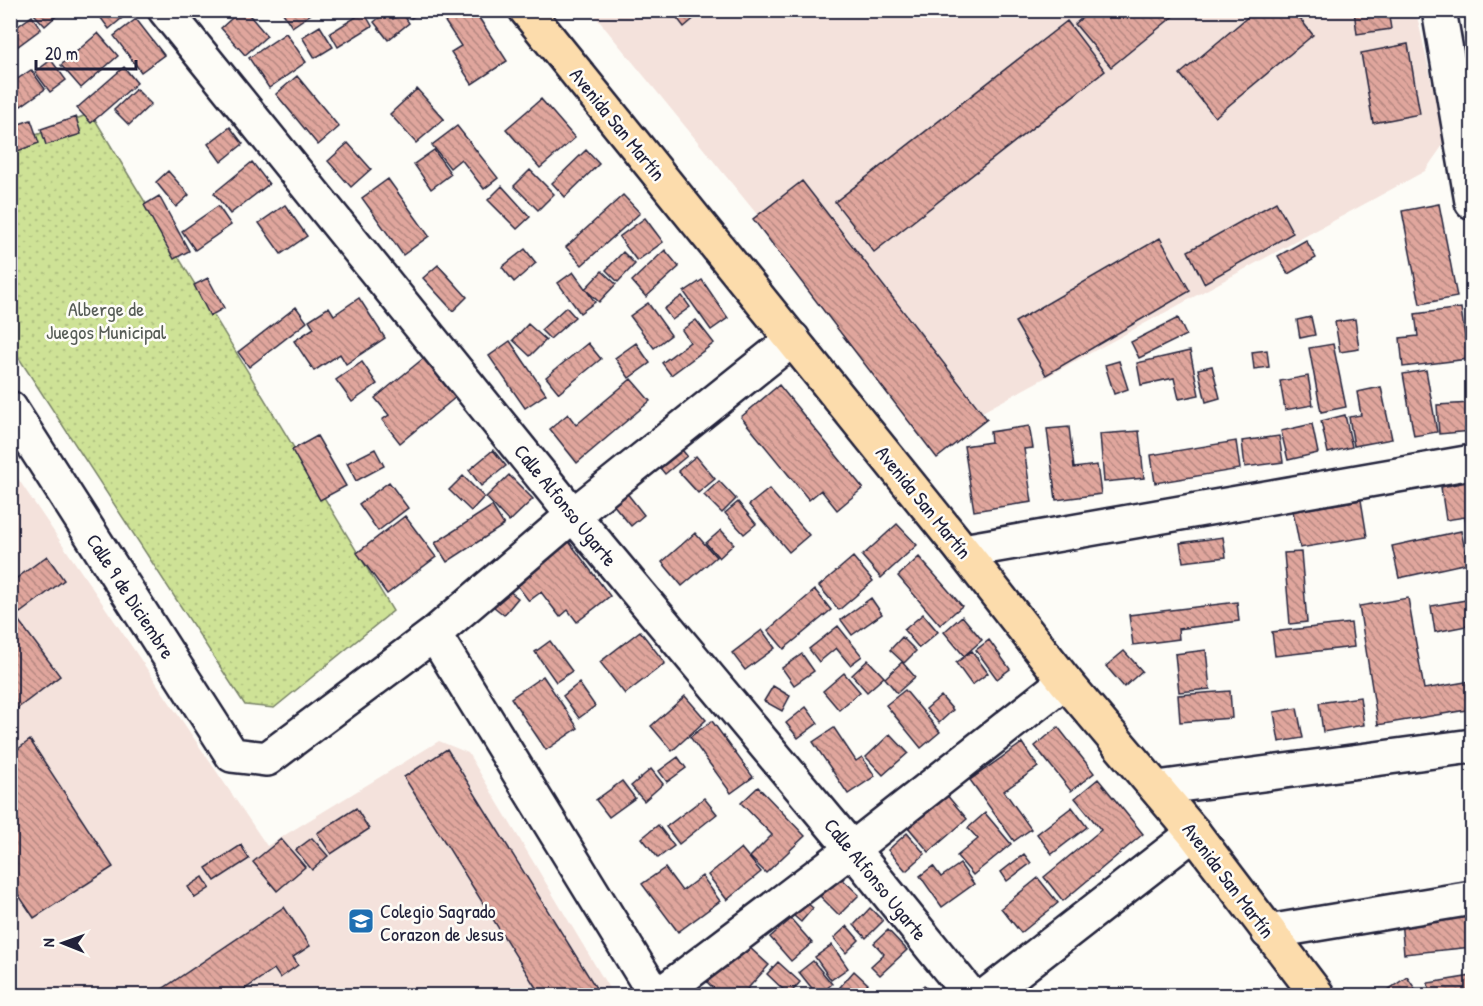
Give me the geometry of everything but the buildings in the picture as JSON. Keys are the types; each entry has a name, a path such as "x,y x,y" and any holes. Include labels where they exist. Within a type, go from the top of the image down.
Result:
{"main road":[{"name":"Avenida San Martín","path":"526,10 963,551 1065,681 1194,833 1318,996"}],"street":[{"name":"Calle Alfonso Ugarte","path":"165,10 573,515 852,849 971,996"},
{"path":"1439,10 1469,157 1473,202"},
{"path":"792,339 573,515 434,634 657,996 852,849 1065,681"},
{"name":"Calle 9 de Diciembre","path":"10,408 232,755 267,759 434,634"},
{"path":"963,551 1473,462"},
{"path":"1157,788 1473,746"},
{"path":"985,996 1194,833"},
{"path":"1268,932 1473,898"}],"shaded area":[{"path":"591,11 1416,11 1445,142 1425,171 938,436"},
{"path":"10,467 267,846 439,741 468,753 613,995 11,995"}],"green space":[{"name":"Alberge de Juegos Municipal","path":"91,113 393,611 274,708 245,705 11,346 11,145"}],"place":[{"name":"Colegio Sagrado Corazon de Jesus","path":"361,921"}]}
